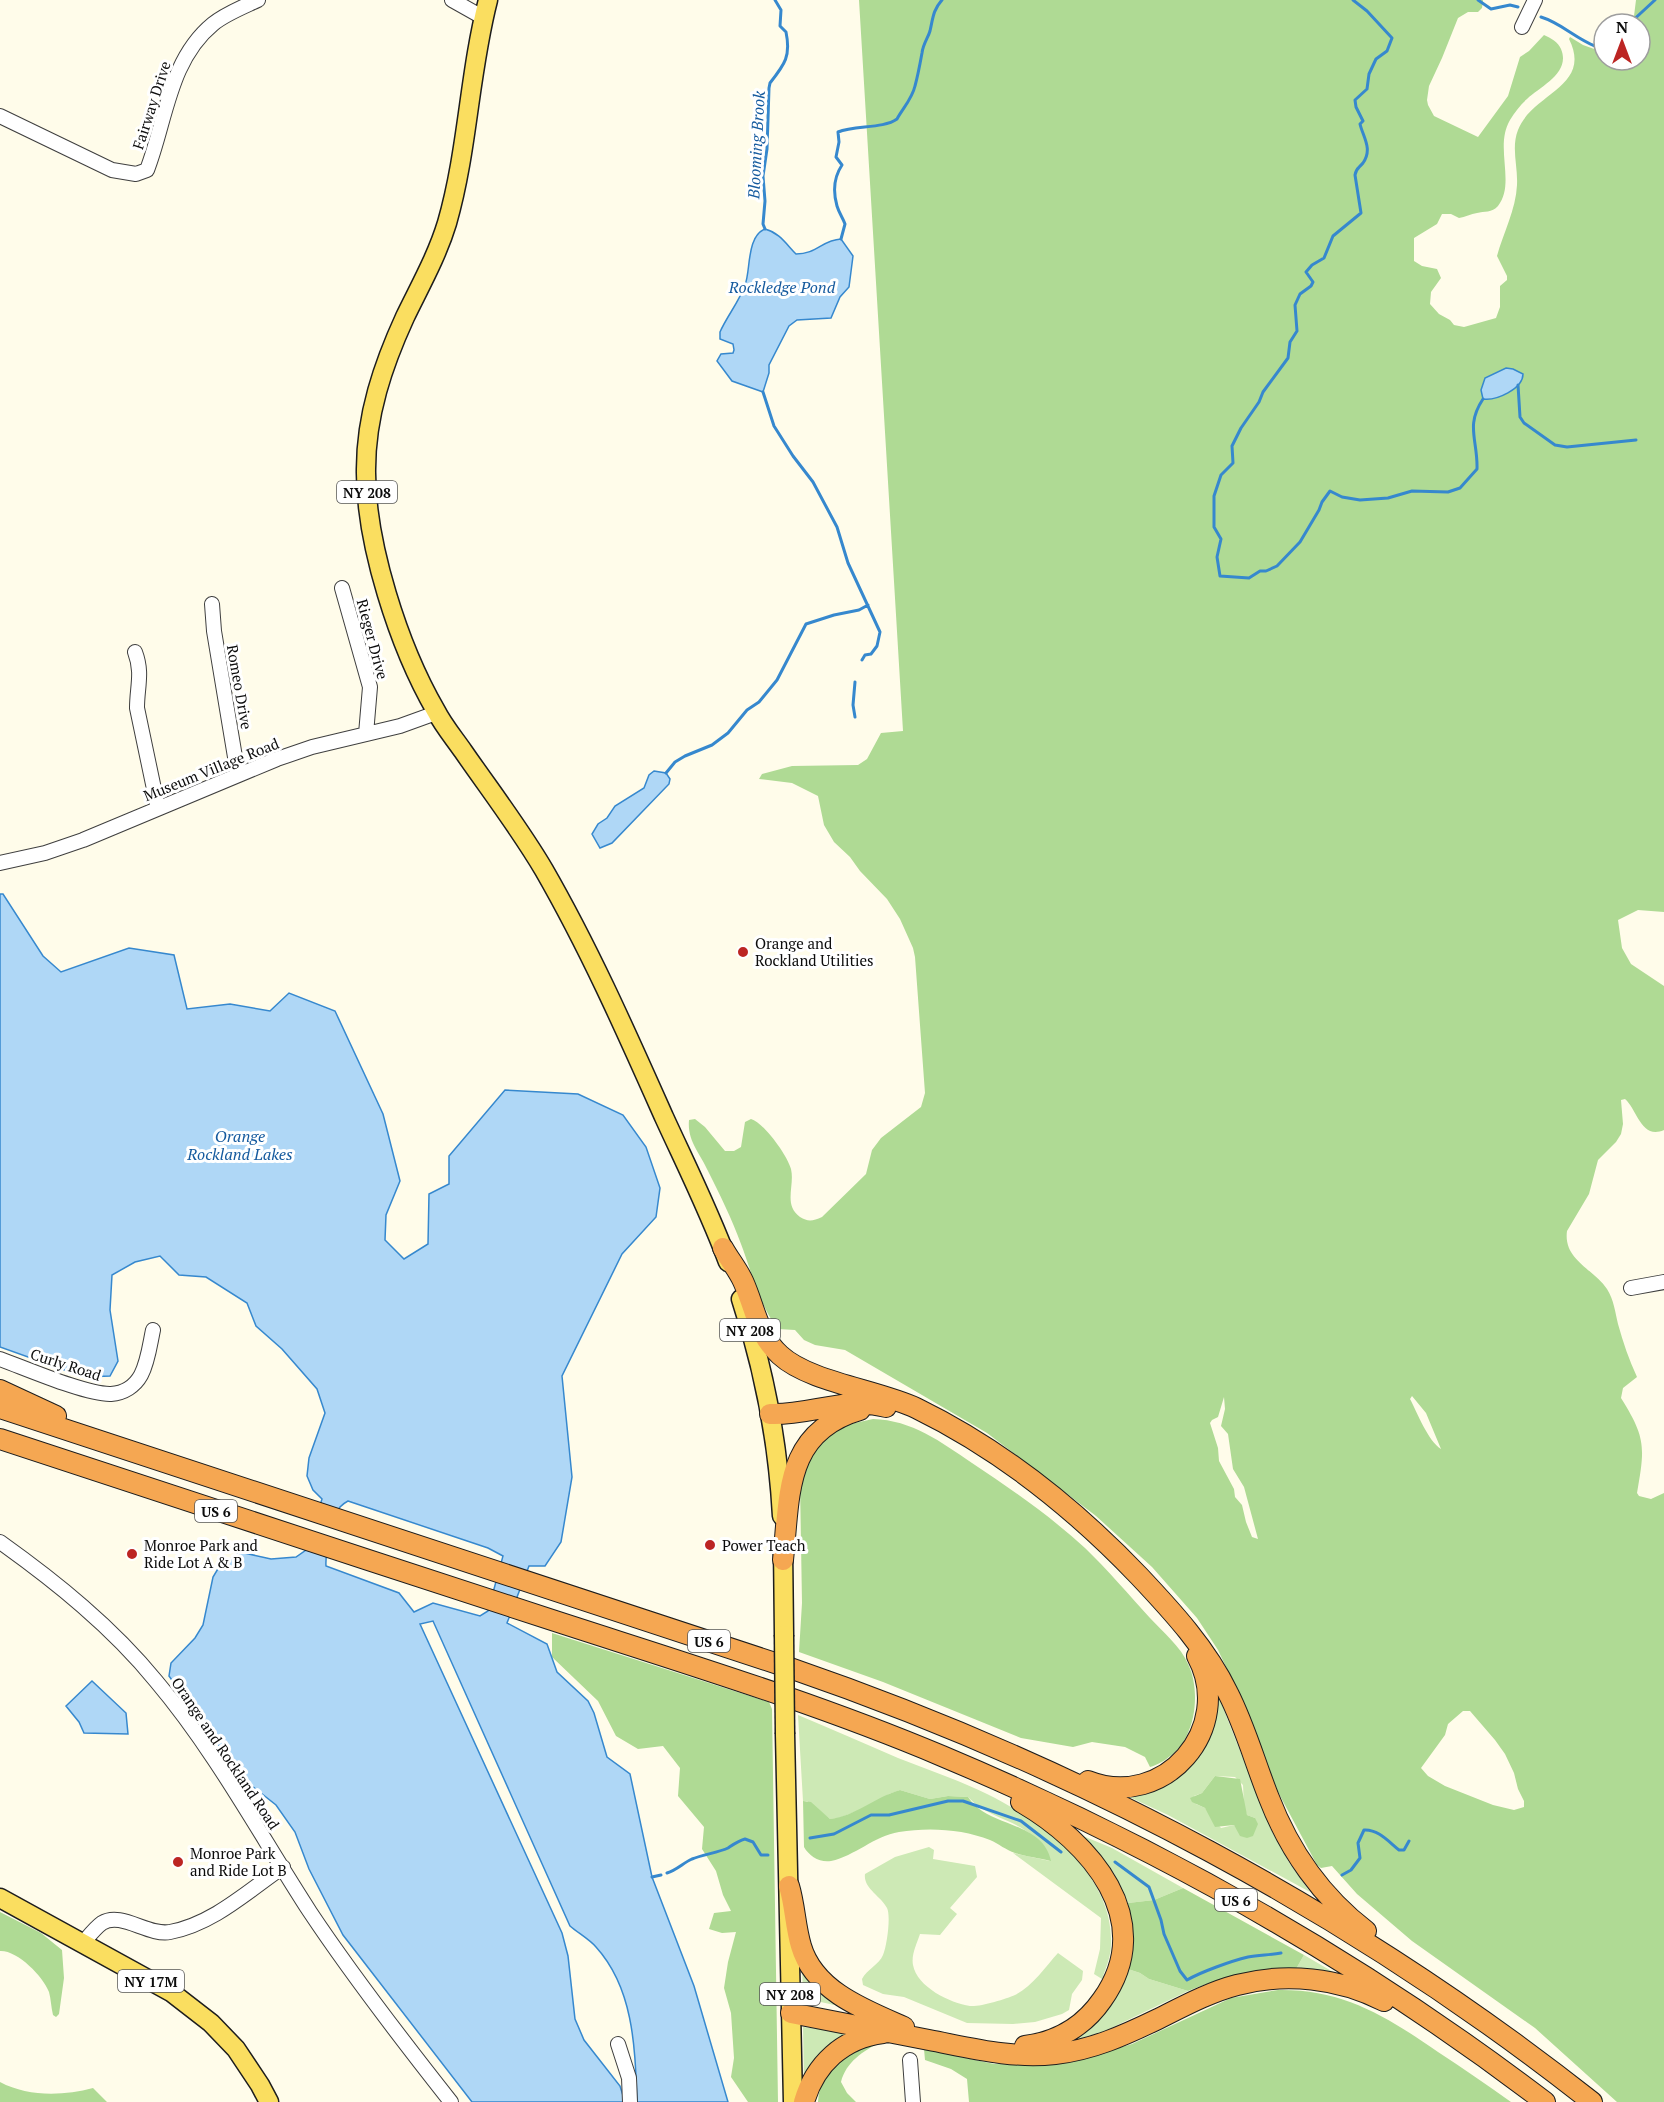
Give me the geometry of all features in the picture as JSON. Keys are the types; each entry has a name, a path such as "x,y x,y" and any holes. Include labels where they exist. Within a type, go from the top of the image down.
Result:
{"highway":[{"path":"723,1248 743,1281 761,1332 778,1353 791,1364 888,1402 920,1418 967,1445 1022,1482 1118,1564 1168,1618 1195,1653 1206,1678 1207,1715 1197,1743 1176,1767 1159,1778 1140,1785 1120,1787 1093,1783 1039,1759 981,1741"},
{"path":"0,1390 74,1424 108,1436 157,1460"},
{"path":"783,1560 791,1482 796,1464 806,1446 817,1433 839,1418 888,1402"},
{"path":"770,1414 851,1403 906,1404 1010,1464 1065,1507 1139,1576 1188,1631 1219,1675 1246,1733 1276,1816 1307,1870 1349,1917 1428,1977 1458,2003"},
{"name":"US 6","path":"0,1408 830,1682 981,1741 1105,1798 1207,1851 1334,1923 1458,2003 1592,2102"},
{"name":"US 6","path":"0,1440 796,1700 941,1756 1076,1815 1226,1894 1343,1963 1429,2019 1545,2102"},
{"path":"804,2102 814,2076 831,2055 861,2038 902,2031 1002,2046 1020,2047 1049,2041 1080,2024 1099,2005 1116,1974 1122,1948 1121,1919 1117,1901 1101,1872 1085,1852 1039,1812 966,1773 941,1756"},
{"path":"789,1886 796,1910 802,1948 815,1973 837,1994 902,2031"},
{"path":"791,2010 1006,2054 1054,2054 1088,2048 1112,2040 1203,1997 1238,1984 1277,1978 1302,1979 1327,1982 1373,1995 1415,2019 1450,2043 1512,2077"}],"main road":[{"name":"NY 208","path":"486,9 456,188 446,226 428,274 389,353 375,396 368,434 366,470 368,509 382,576 404,643 436,713 542,867 587,947 723,1248 746,1316 770,1414 780,1482 793,2102"},
{"name":"NY 17M","path":"0,1898 171,1992 211,2023 236,2049 269,2102"}],"street":[{"name":"Fairway Drive","path":"0,116 112,170 136,174 147,170 164,110 183,61 198,39 214,23 258,0"},
{"path":"452,0 486,9"},
{"path":"1522,27 1535,0"},
{"name":"Rieger Drive","path":"342,588 370,687 366,734"},
{"name":"Romeo Drive","path":"212,603 217,650 238,776"},
{"path":"135,652 139,663 140,682 137,708 158,808"},
{"name":"Museum Village Road","path":"0,863 45,853 109,830 158,808 312,747 400,726 436,713"},
{"path":"1631,1288 1664,1282"},
{"name":"Curly Road","path":"0,1359 92,1392 109,1394 123,1392 134,1385 142,1374 153,1330"},
{"name":"Orange and Rockland Road","path":"0,1542 84,1609 141,1663 192,1728 310,1911 380,2012 451,2102"},
{"path":"83,1943 102,1923 111,1919 159,1932 169,1932 190,1926 221,1910 283,1867"},
{"path":"618,2044 629,2078 630,2102"},
{"path":"910,2060 914,2102"}],"green space":[{"path":"859,0 1483,0 1482,8 1478,12 1468,12 1458,18 1429,86 1427,100 1434,116 1478,137 1508,96 1520,57 1544,35 1558,44 1563,58 1562,65 1553,78 1524,101 1510,120 1504,142 1505,187 1498,206 1491,211 1459,218 1451,214 1442,214 1437,224 1414,238 1414,261 1422,266 1437,269 1441,278 1431,292 1430,304 1454,325 1464,327 1496,318 1500,307 1500,286 1507,280 1497,256 1516,194 1516,137 1525,117 1558,89 1573,68 1574,55 1570,37 1592,48 1592,72 1652,72 1652,12 1634,12 1636,0 1664,0 1664,912 1638,910 1618,920 1622,948 1631,964 1664,986 1664,1130 1650,1131 1640,1122 1625,1099 1621,1100 1623,1124 1621,1134 1598,1160 1589,1194 1567,1231 1567,1241 1574,1257 1607,1289 1637,1377 1623,1388 1621,1398 1635,1423 1641,1443 1637,1493 1639,1496 1651,1499 1664,1493 1664,2102 1617,2102 1535,2028 1412,1941 1357,1894 1332,1866 1321,1868 1317,1865 1278,1792 1245,1707 1218,1650 1197,1618 1152,1567 1096,1516 987,1433 845,1350 815,1345 804,1340 795,1330 778,1329 766,1310 730,1216 692,1141 689,1120 695,1119 705,1127 725,1151 734,1151 741,1147 745,1122 751,1119 756,1122 768,1133 789,1163 792,1175 792,1207 800,1217 811,1220 822,1217 866,1174 872,1150 881,1138 921,1107 925,1093 915,957 900,919 887,899 834,842 824,825 818,796 792,783 759,779 762,774 792,766 858,765 867,759 881,733 903,731","holes":["1412,1396 1426,1413 1441,1449 1423,1426 1410,1399","1224,1397 1225,1409 1221,1426 1228,1434 1233,1469 1244,1487 1258,1539 1252,1537 1242,1505 1235,1497 1234,1489 1219,1461 1218,1448 1210,1423 1218,1417","1463,1711 1470,1711 1505,1754 1514,1773 1524,1807 1514,1810 1493,1805 1445,1786 1428,1776 1421,1768 1445,1735 1448,1724"]},
{"path":"873,1419 901,1423 926,1434 949,1447 1030,1503 1085,1548 1171,1640 1185,1658 1195,1690 1190,1727 1181,1745 1172,1755 1150,1767 1145,1757 1125,1747 1092,1742 1073,1747 1021,1738 883,1682 799,1652 802,1603 800,1484 813,1450 822,1440 846,1425"},
{"path":"552,1633 769,1702 772,1709 778,2102 748,2102 731,2077 734,2058 731,2013 724,1988 736,1932 722,1933 709,1929 714,1913 731,1911 723,1895 716,1871 702,1849 704,1827 678,1796 680,1768 663,1746 638,1749 616,1736 598,1701 552,1657"},
{"path":"1218,1695 1272,1832 1290,1864 1310,1892 1168,1815 1125,1795 1158,1789 1186,1771 1210,1737","holes":["1215,1776 1235,1777 1243,1785 1244,1807 1247,1815 1255,1818 1238,1830 1234,1825 1221,1828 1205,1808 1196,1804 1194,1796 1202,1793"]},
{"path":"798,1715 976,1789 1008,1805 1051,1835 1088,1873 1101,1895 1109,1919 1111,1944 1102,1979 1094,1974 1100,1949 1101,1918 1013,1853 1050,1861 1034,1837 1018,1826 984,1810 968,1797 948,1796 930,1799 900,1790 867,1807 839,1818 830,1819 807,1801 803,1801"},
{"path":"1215,1776 1240,1779 1247,1815 1255,1818 1258,1824 1253,1836 1247,1838 1240,1836 1234,1825 1215,1827 1205,1808 1192,1802 1190,1798 1202,1793"},
{"path":"900,1790 930,1799 948,1796 968,1797 987,1814 1020,1828 1040,1840 1047,1849 1051,1861 1015,1853 980,1836 933,1829 890,1834 831,1861 815,1858 804,1847 803,1801 811,1802 830,1819 848,1814"},
{"path":"1083,1836 1112,1848 1183,1888 1154,1900 1128,1903 1114,1873"},
{"path":"929,1847 934,1850 933,1859 975,1866 977,1877 950,1908 957,1914 940,1935 920,1934 913,1965 921,1980 944,1998 970,2006 980,2005 1006,1999 1021,1991 1033,1982 1058,1953 1083,1971 1082,1980 1072,1994 1069,2010 1035,2022 967,2023 904,1997 883,1994 863,1985 864,1976 883,1955 889,1924 887,1908 867,1884 865,1874 895,1857"},
{"path":"1183,1888 1304,1955 1296,1969 1241,1975 1188,1991 1149,1979 1128,1969 1131,1938 1128,1903 1154,1900"},
{"path":"0,1912 41,1933 62,1950 64,1978 59,2014 56,2017 53,2015 49,1992 41,1979 21,1959 0,1951"},
{"path":"1304,1955 1340,1976 1296,1969"},
{"path":"802,1963 852,2009 803,1998"},
{"path":"1128,1969 1149,1979 1188,1991 1105,2031 1066,2043 1087,2030 1112,2003"},
{"path":"1278,1990 1323,1994 1382,2016 1511,2102 969,2102 967,2079 951,2069 925,2060 924,2049 994,2064 1044,2065 1072,2062 1132,2044 1231,1998"},
{"path":"803,2027 858,2034 804,2080"},
{"path":"881,2042 856,2058 843,2075 841,2082 856,2102 818,2102 824,2079 839,2061 858,2049"},
{"path":"0,2082 22,2090 46,2094 70,2093 93,2088 107,2102 0,2102"}],"water":[{"name":"Rockledge Pond","path":"765,229 779,236 796,254 809,252 841,239 853,256 849,287 840,297 831,318 797,320 789,326 769,365 763,392 732,381 717,361 721,354 733,353 733,344 720,339 720,332 745,285 755,239"},
{"path":"1506,368 1523,374 1519,385 1501,396 1483,399 1481,390 1485,378"},
{"path":"654,771 666,773 670,779 669,784 612,843 600,848 592,834 598,824 607,818 615,806 644,788 649,775"},
{"name":"Orange Rockland Lakes","path":"0,894 3,894 43,956 61,972 129,948 174,955 187,1009 230,1004 270,1011 289,993 335,1011 383,1114 400,1181 386,1215 385,1240 404,1259 428,1244 429,1194 449,1184 449,1156 505,1090 578,1094 623,1115 646,1147 660,1188 656,1217 622,1254 562,1376 572,1477 561,1542 545,1566 529,1566 507,1623 547,1644 557,1672 588,1701 594,1713 607,1757 630,1774 652,1877 694,1986 728,2102 637,2102 630,2020 618,1981 596,1947 570,1926 433,1621 420,1624 562,1933 568,1956 575,2019 584,2040 620,2086 625,2102 472,2102 343,1935 309,1869 295,1832 276,1805 243,1779 169,1676 171,1663 195,1638 203,1625 213,1577 219,1567 240,1552 271,1559 296,1557 306,1550 322,1499 313,1490 307,1476 309,1458 325,1413 317,1389 282,1349 256,1326 247,1303 206,1277 179,1275 160,1256 135,1262 112,1275 110,1310 118,1361 110,1376 84,1377 0,1347","holes":["348,1501 488,1548 503,1556 488,1611 480,1616 433,1603 414,1612 399,1593 326,1566 328,1545 335,1519 340,1507"]},
{"path":"92,1681 126,1713 128,1734 84,1733 79,1722 66,1706"}],"pier":[{"path":"342,1511 328,1557 308,1534 314,1517"}],"waterway":[{"name":"Blooming Brook","path":"765,229 763,224 765,201 763,176 767,149 769,88 786,59 788,47 786,32 780,26 781,10 775,0"},
{"name":"Blooming Brook","path":"841,239 845,224 835,195 837,174 842,165 836,157 838,132 884,124 897,119 914,91 923,47 935,11 942,0"},
{"name":"Blooming Brook","path":"1353,0 1367,11 1392,38 1387,51 1376,59 1369,74 1367,89 1355,100 1363,121 1360,124 1367,148 1366,158 1355,175 1361,213 1333,236 1324,258 1312,265 1306,272 1313,282 1300,294 1295,305 1297,331 1290,342 1288,358 1263,392 1232,446 1233,463 1221,475 1214,496 1214,527 1221,539 1217,557 1220,576 1249,578 1260,571 1277,566 1300,542 1330,491 1342,497 1360,500 1388,498 1412,491 1448,492 1460,488 1477,469 1473,425 1483,399"},
{"path":"1478,0 1491,9 1510,5 1518,7"},
{"path":"1642,12 1655,0"},
{"path":"1541,17 1592,44"},
{"name":"Blooming Brook","path":"1518,385 1520,417 1524,423 1555,445 1567,447 1636,440"},
{"path":"763,392 774,426 813,482 837,527 848,563 880,632 877,646 862,660"},
{"path":"666,773 675,762 712,745 728,733 747,710 759,702 777,680 806,624 859,610 868,605"},
{"path":"855,682 853,705 855,717"},
{"path":"810,1838 834,1834 871,1815 889,1815 948,1801 963,1801 1021,1821 1061,1852"},
{"path":"1342,1875 1351,1870 1360,1858 1358,1843 1364,1830 1379,1834 1399,1850 1404,1850 1409,1841"},
{"path":"667,1873 692,1859 725,1849 745,1839 753,1842 761,1855 768,1855"},
{"path":"1115,1862 1149,1887 1164,1934 1180,1971 1187,1980 1241,1959 1281,1953"},
{"path":"652,1877 661,1875"}],"place":[{"name":"Orange and Rockland Utilities","path":"743,952"},
{"name":"Power Teach","path":"710,1545"},
{"name":"Monroe Park and Ride Lot A & B","path":"132,1554"},
{"name":"Monroe Park and Ride Lot B","path":"178,1862"}]}
